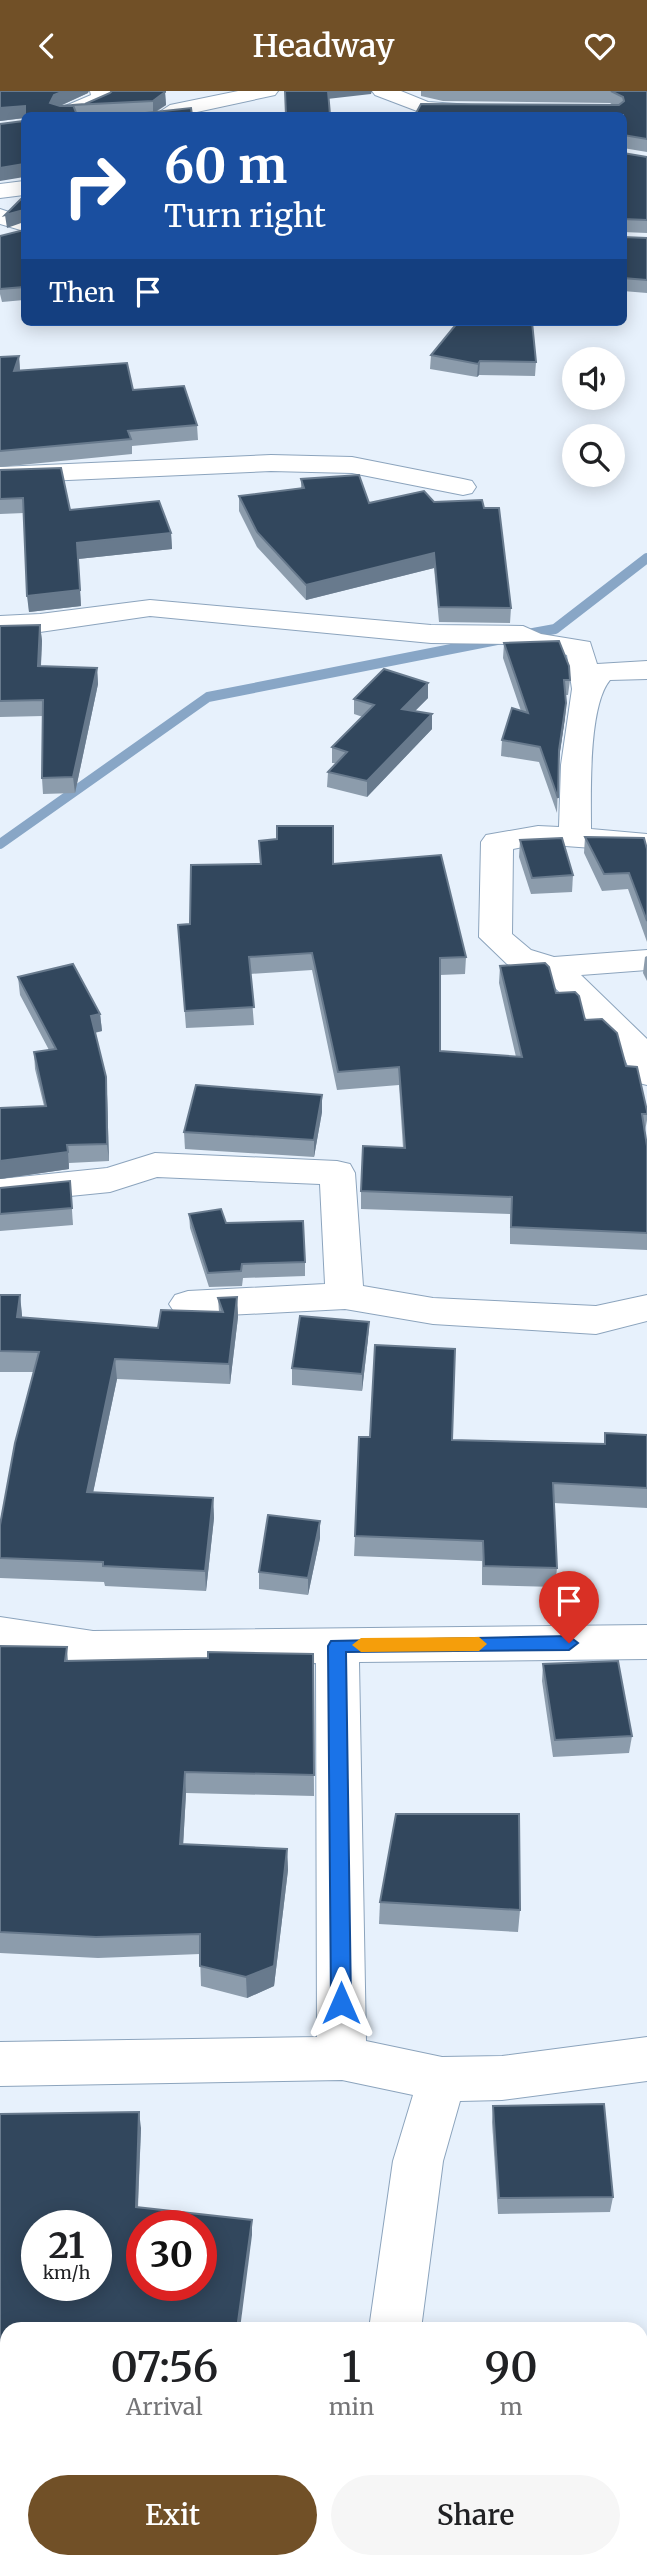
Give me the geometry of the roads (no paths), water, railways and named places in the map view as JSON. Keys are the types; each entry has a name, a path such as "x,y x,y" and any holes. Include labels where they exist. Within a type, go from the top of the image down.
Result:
{"street":[{"path":"71,112 103,98 100,91"},
{"path":"173,112 268,91"},
{"path":"382,91 425,108 492,112"},
{"path":"433,112 443,110"},
{"path":"0,191 21,188"},
{"path":"0,216 21,223"},
{"path":"0,240 13,238 21,233"},
{"path":"0,475 271,463 352,465 463,487"},
{"path":"0,625 40,624 149,608 431,634 523,635 533,642 580,648 587,689 576,765 575,838"},
{"path":"587,689 602,672 647,670"},
{"path":"647,843 538,835 497,842 495,937 519,957 553,967 647,960"},
{"path":"553,967 639,1051 647,1074"},
{"path":"0,1191 110,1179 155,1165 337,1173 345,1296"},
{"path":"188,1304 345,1296 433,1311 596,1320 647,1308"},
{"path":"0,1634 93,1648 647,1642"},
{"path":"337,1646 342,2058"},
{"path":"0,2064 342,2058 442,2079 502,2078 647,2059"},
{"path":"396,2322 418,2161 442,2079"}],"waterway":[{"path":"522,635 555,629 647,558"},
{"path":"0,844 208,697 497,640"}]}
